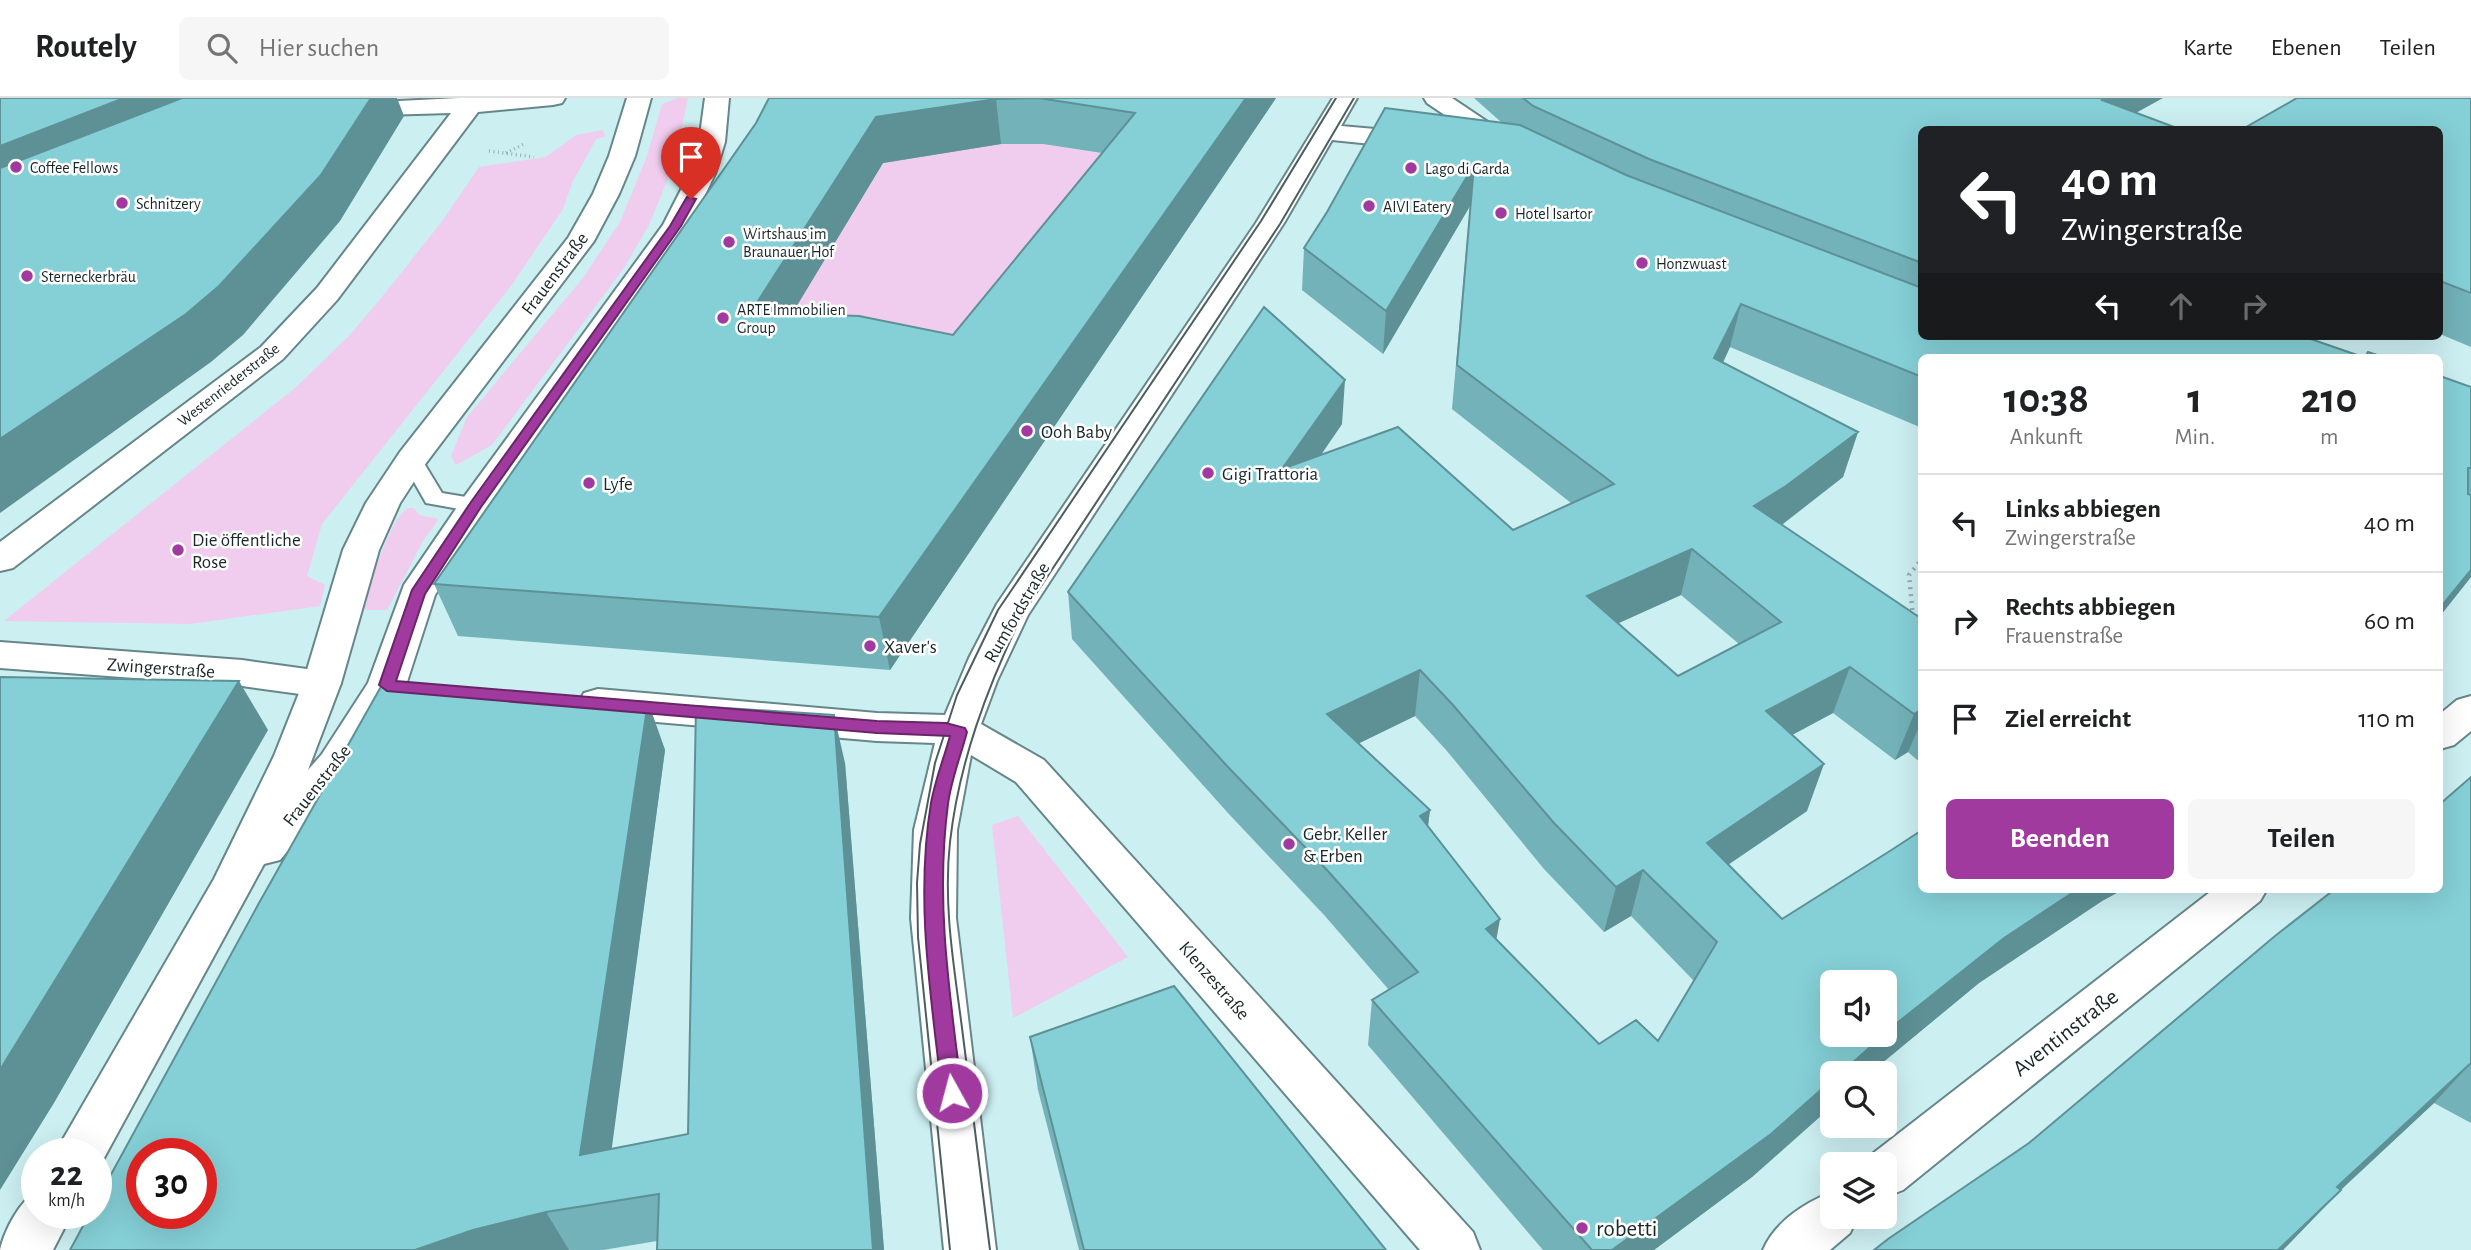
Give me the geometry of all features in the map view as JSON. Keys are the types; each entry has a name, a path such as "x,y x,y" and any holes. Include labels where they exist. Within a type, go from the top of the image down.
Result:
{"street":[{"path":"318,111 470,105 553,98"},
{"name":"Frauenstraße","path":"89,1138 232,887 294,757 322,683 361,550 383,503 412,458 580,241 606,194 622,156 639,98"},
{"name":"Frauenstraße","path":"232,887 402,687 417,594 476,505 676,226 702,174 712,142 717,98"},
{"name":"Rumfordstraße","path":"970,1250 934,935 932,881 940,802 959,732 989,654 1010,613 1240,270 1345,98"},
{"path":"1436,98 1523,156 1466,144"},
{"name":"Westenriederstraße","path":"0,560 272,353 327,294 470,105"},
{"path":"1326,132 1440,142"},
{"name":"Zwingerstraße","path":"0,655 242,673 322,683"},
{"path":"557,699 959,732"},
{"path":"2443,733 2471,710"},
{"name":"Klenzestraße","path":"959,732 995,748 1030,771 1454,1250"},
{"name":"Aventinstraße","path":"1897,1164 2240,893"},
{"path":"1789,1250 1820,1225"},
{"path":"25,1250 37,1229"}],"lane":[{"path":"412,458 434,498 476,505"}],"path":[{"path":"505,153 533,140"},
{"path":"1905,615 1913,621 1909,601 1909,575 1918,564"}],"shaded area":[{"path":"678,98 688,98 674,164 649,225 624,268 492,445 456,465 451,456 467,417 583,278 620,222 647,156 662,104"},
{"path":"602,130 606,136 596,139 572,183 563,209 511,286 322,524 307,576 325,585 320,606 190,624 4,621 295,388 349,336 386,292 443,220 479,167 546,157 576,135"},
{"path":"1001,144 1043,144 1137,159 961,385 753,361 883,163"},
{"path":"408,508 414,508 419,515 439,519 423,541 387,610 362,610 394,524"},
{"path":"1018,816 1128,957 1013,1018 992,825"}],"building":[{"path":"0,98 124,98 0,146"},
{"path":"182,98 371,98 321,175 219,286 186,314 0,439 0,168"},
{"path":"769,98 1039,98 1246,98 879,617 434,584 756,123","holes":["1039,98 1135,113 953,335 859,316 751,312 876,117 996,99"]},
{"path":"1523,98 2105,98 2102,100 2171,126 1918,126 1918,261 1649,159 1533,106"},
{"path":"2297,98 2471,98 2471,293 2443,282 2443,126 2248,126"},
{"path":"1385,108 1520,125 1626,175 1918,286 1918,340 2314,340 2354,354 1918,354 1918,375 1741,304 1714,358 1858,432 1786,486 1754,506 1918,616 1918,712 1914,714 1850,667 1766,711 1824,764 1707,843 1782,919 1918,833 1918,893 2072,893 2004,938 1897,1023 1897,970 1820,970 1820,1047 1870,1047 1855,1061 1820,1061 1820,1091 1771,1134 1612,1250 1592,1250 1372,1000 1418,972 1327,870 1228,767 1068,592 1264,307 1345,380 1282,469 1398,427 1513,530 1614,484 1457,365 1474,165 1386,311 1304,248","holes":["1692,549 1781,622 1678,676 1587,596","1420,670 1554,823 1616,887 1643,870 1717,942 1658,1041 1636,1020 1599,1044 1486,929 1500,919 1420,816 1430,810 1327,714"]},
{"path":"2443,377 2471,387 2471,468 2468,468 2468,494 2471,495 2471,570 2443,604"},
{"path":"0,677 239,681 0,1070"},
{"path":"383,683 648,702 580,1155 688,1134 696,706 834,715 873,1250 657,1250 659,1194 546,1212 473,1230 415,1250 70,1250 81,1229 112,1229 112,1173 126,1147 126,1229 217,1229 217,1138 131,1138"},
{"path":"2471,777 2471,1063 2337,1187 2341,1190 2278,1250 1874,1250 2029,1143 2330,893 2443,893 2443,801"},
{"path":"1174,986 1386,1250 1084,1250 1030,1037"}],"tram line":[{"path":"950,1250 918,937 917,883 920,844 935,763 957,695 998,610 1261,221 1336,98"},
{"path":"990,1250 953,959 948,889 954,812 976,726 1022,615 1280,224 1354,98"}],"place":[{"name":"Coffee Fellows","path":"16,167"},
{"name":"Lago di Garda","path":"1411,168"},
{"name":"Schnitzery","path":"122,203"},
{"name":"AIVI Eatery","path":"1369,206"},
{"name":"Hotel Isartor","path":"1501,213"},
{"name":"Wirtshaus im Braunauer Hof","path":"729,242"},
{"name":"Honzwuast","path":"1642,263"},
{"name":"Sterneckerbräu","path":"27,276"},
{"name":"ARTE Immobilien Group","path":"723,318"},
{"name":"Ooh Baby","path":"1027,431"},
{"name":"Gigi Trattoria","path":"1208,473"},
{"name":"Lyfe","path":"589,483"},
{"name":"Die öffentliche Rose","path":"178,550"},
{"name":"Xaver's","path":"870,646"},
{"name":"Gebr. Keller & Erben","path":"1289,844"},
{"name":"robetti","path":"1582,1228"}],"route":[{"path":"691,199 676,226 476,505 417,594 387,685 959,732 940,802 932,881 934,935 952,1093"}]}
